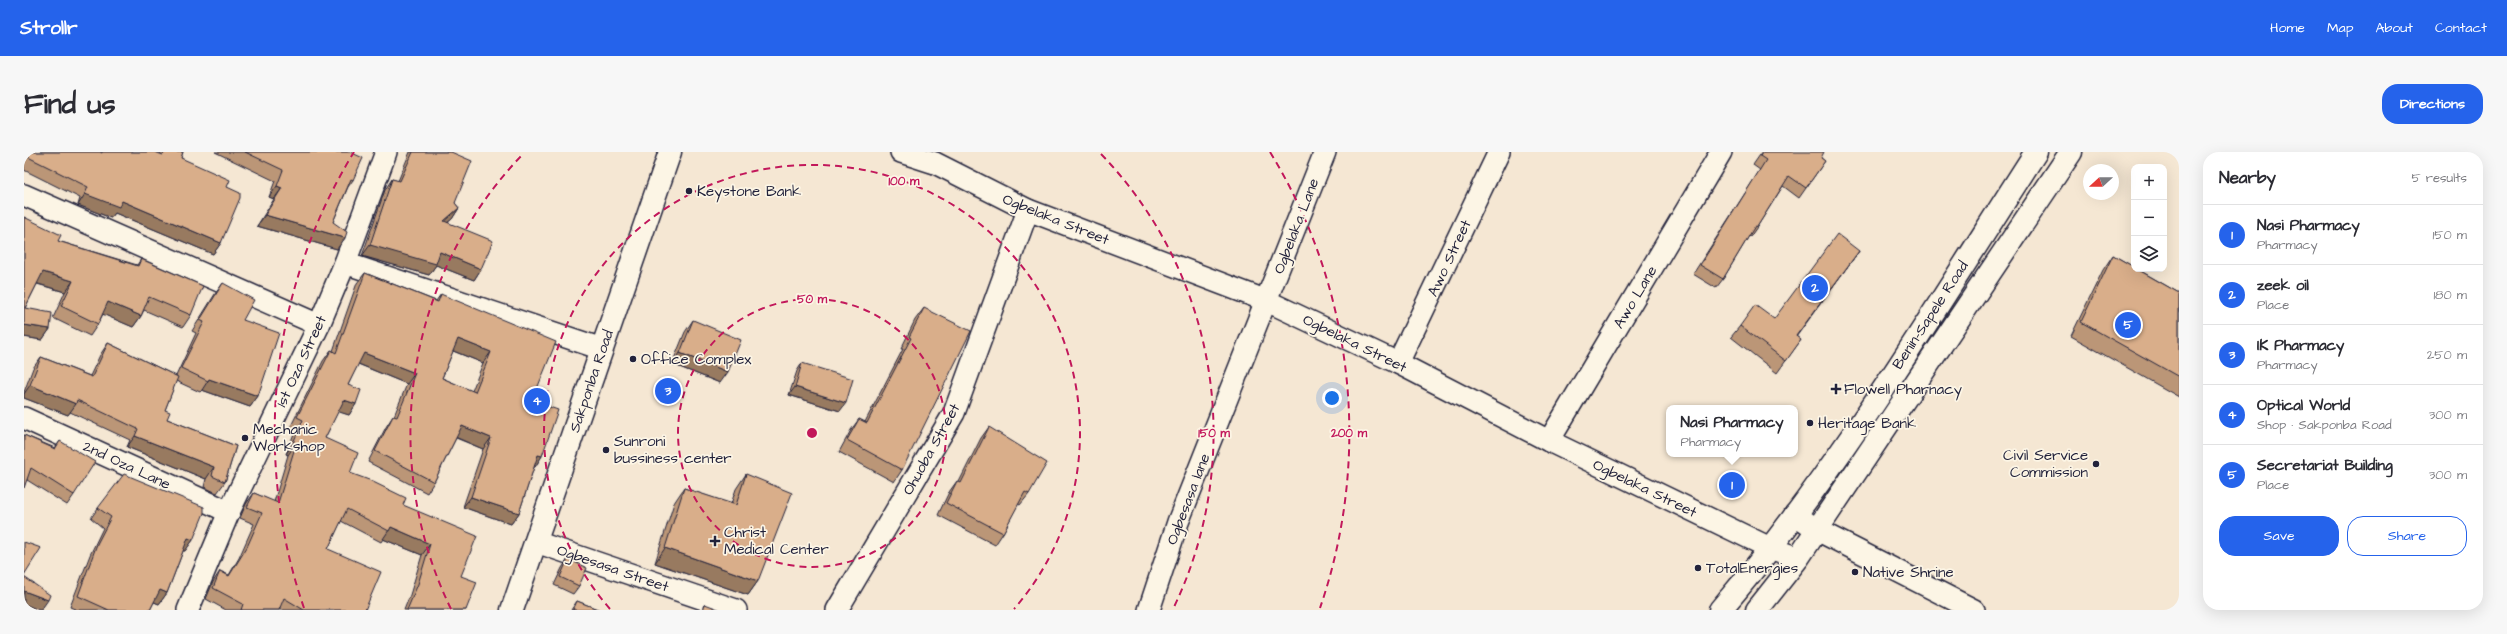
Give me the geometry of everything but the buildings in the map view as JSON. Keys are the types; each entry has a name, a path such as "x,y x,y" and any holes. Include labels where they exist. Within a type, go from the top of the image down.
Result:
{"main road":[{"name":"Sakponba Road","path":"512,610 670,152"},
{"name":"Benin-Sapele Road","path":"1720,610 1770,548 1795,514 1922,330 2036,152"},
{"name":"Benin-Sapele Road","path":"1757,610 1798,558 2071,152"}],"street":[{"name":"1st Oza Street","path":"188,610 229,512 319,325 345,263 386,152"},
{"name":"Ogbelaka Street","path":"901,152 937,158 1028,210 1267,301 1398,364 1549,441 1770,548 1798,558"},
{"name":"Ogbelaka Lane","path":"1267,301 1325,152"},
{"name":"Awo Street","path":"1398,364 1499,152"},
{"name":"Awo Lane","path":"1549,441 1721,152"},
{"path":"24,195 319,325"},
{"name":"Ohuoba Street","path":"837,610 954,413 1028,210"},
{"path":"345,263 602,349"},
{"name":"Ogbesasa lane","path":"1149,610 1178,522 1267,301"},
{"name":"2nd Oza Lane","path":"24,418 229,512"},
{"path":"1795,514 1817,530 1974,610"},
{"name":"Ogbesasa Street","path":"536,542 736,610"}],"place":[{"name":"Keystone Bank","path":"689,191"},
{"name":"zeek oil","path":"1815,288"},
{"name":"Secretariat Building","path":"2128,325"},
{"name":"Office Complex","path":"633,359"},
{"name":"Flowell Pharnacy","path":"1836,389"},
{"name":"IK Pharmacy","path":"668,391"},
{"name":"Optical World","path":"537,401"},
{"name":"Heritage Bank","path":"1810,423"},
{"name":"Mechanic Workshop","path":"245,438"},
{"name":"Sunroni bussiness center","path":"606,450"},
{"name":"Civil Service Commission","path":"2096,464"},
{"name":"Nasi Pharmacy","path":"1732,485"},
{"name":"Christ Medical Center","path":"715,541"},
{"name":"TotalEnergies","path":"1698,568"},
{"name":"Native Shrine","path":"1855,572"}]}
